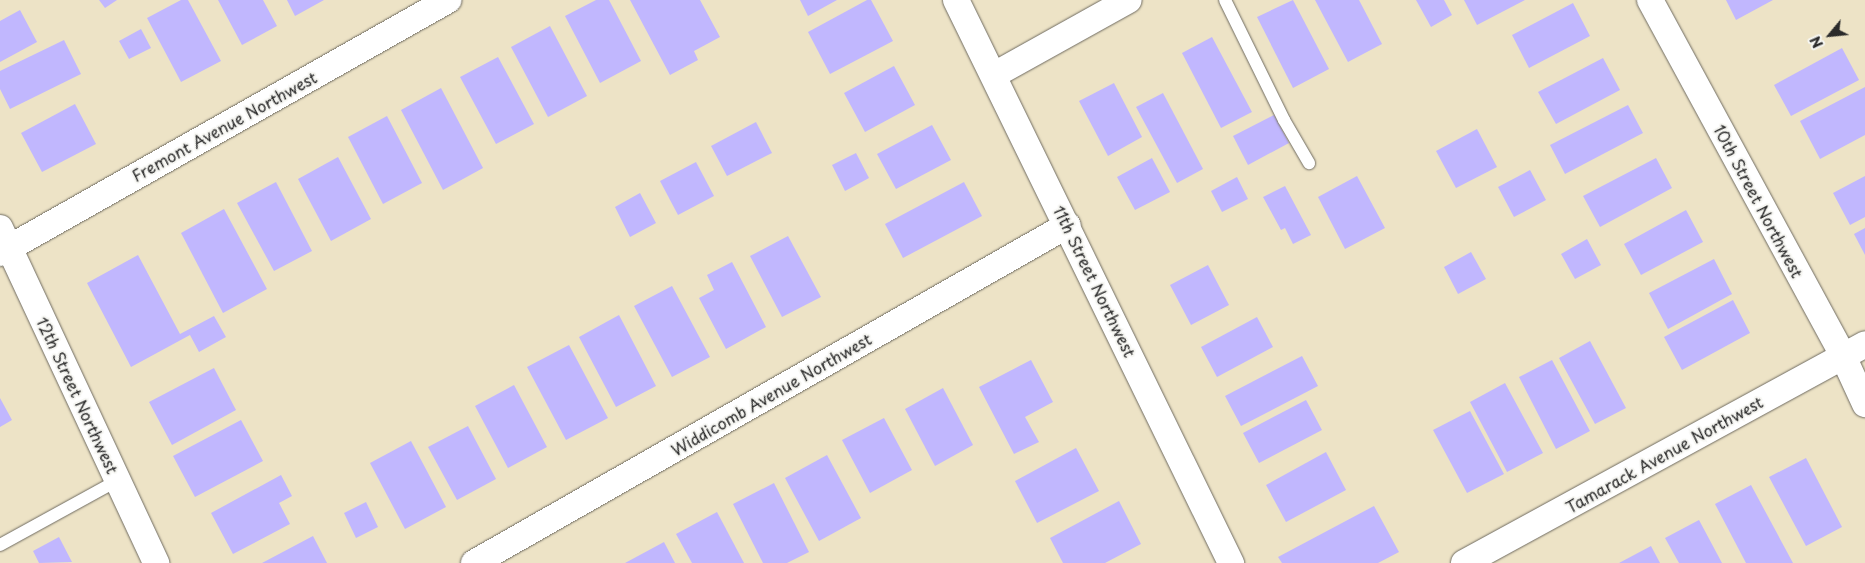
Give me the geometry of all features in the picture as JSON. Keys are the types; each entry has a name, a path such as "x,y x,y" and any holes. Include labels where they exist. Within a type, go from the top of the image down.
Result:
{"street":[{"name":"Fremont Avenue Northwest","path":"3,242 448,0"},
{"name":"11th Street Northwest","path":"956,0 1068,225 1231,563"},
{"path":"994,75 1130,0"},
{"name":"10th Street Northwest","path":"1650,0 1854,350 1865,404"},
{"name":"Widdicomb Avenue Northwest","path":"474,563 1068,225"},
{"name":"12th Street Northwest","path":"3,242 156,563"},
{"name":"Tamarack Avenue Northwest","path":"1464,563 1854,350"}],"lane":[{"path":"1225,0 1284,120 1309,163"},
{"path":"0,545 118,480"}],"building":[{"path":"99,0 117,0 105,8"},
{"path":"181,0 188,0 221,61 181,82 147,18"},
{"path":"218,0 263,0 277,26 242,45"},
{"path":"287,0 324,0 295,16"},
{"path":"596,0 609,0 641,61 600,83 565,16"},
{"path":"630,0 700,0 720,37 694,51 698,60 670,75"},
{"path":"800,0 837,0 808,16"},
{"path":"867,0 871,0 893,41 830,74 808,32"},
{"path":"1293,0 1329,69 1293,88 1257,17"},
{"path":"1315,0 1359,0 1382,44 1348,62"},
{"path":"1416,0 1444,0 1452,15 1431,27"},
{"path":"1464,0 1525,0 1477,25"},
{"path":"1726,0 1773,0 1736,20"},
{"path":"1573,3 1590,36 1529,68 1512,35"},
{"path":"20,10 37,42 0,62 0,21"},
{"path":"550,26 587,96 548,117 511,47"},
{"path":"141,29 151,48 129,59 119,41"},
{"path":"1212,37 1252,112 1221,128 1182,53"},
{"path":"64,40 81,74 10,109 0,89 0,71"},
{"path":"1842,48 1859,80 1791,116 1774,85"},
{"path":"498,57 534,124 496,144 460,77"},
{"path":"1603,58 1620,90 1556,124 1538,92"},
{"path":"894,66 915,105 865,132 844,93"},
{"path":"1114,83 1142,137 1108,156 1079,101"},
{"path":"1865,87 1865,135 1820,159 1800,121"},
{"path":"441,88 483,168 443,190 401,110"},
{"path":"1163,93 1203,169 1177,183 1136,107"},
{"path":"75,104 96,144 42,172 21,133"},
{"path":"1628,105 1643,133 1565,174 1550,145"},
{"path":"1274,115 1289,143 1248,165 1233,136"},
{"path":"387,116 422,183 383,204 348,137"},
{"path":"756,122 772,153 727,176 711,146"},
{"path":"932,125 951,160 896,189 877,154"},
{"path":"1477,129 1497,167 1456,188 1436,151"},
{"path":"856,153 869,178 845,191 832,165"},
{"path":"338,157 371,219 331,241 298,179"},
{"path":"1152,158 1170,192 1135,210 1117,177"},
{"path":"1656,158 1672,188 1600,227 1583,196"},
{"path":"696,162 714,196 678,215 660,181"},
{"path":"1530,170 1546,200 1514,217 1498,187"},
{"path":"1357,176 1385,228 1345,249 1318,197"},
{"path":"1865,176 1865,217 1850,225 1833,193"},
{"path":"1237,177 1248,199 1222,212 1211,191"},
{"path":"276,182 312,251 274,271 237,203"},
{"path":"964,182 982,216 903,258 885,224"},
{"path":"1285,186 1311,235 1293,244 1285,228 1281,230 1263,197"},
{"path":"640,193 656,223 630,237 615,207"},
{"path":"224,209 267,289 223,313 181,233"},
{"path":"1686,210 1703,242 1641,275 1624,244"},
{"path":"1865,228 1865,255 1854,234"},
{"path":"788,236 821,297 782,317 750,256"},
{"path":"1587,239 1601,265 1575,279 1561,254"},
{"path":"1471,252 1486,279 1458,294 1444,267"},
{"path":"138,255 180,334 214,316 226,337 199,352 190,335 131,367 87,283"},
{"path":"1714,259 1732,294 1668,329 1649,293"},
{"path":"732,262 766,327 726,349 699,298 714,290 707,275"},
{"path":"1208,265 1229,305 1191,325 1170,285"},
{"path":"672,286 710,357 672,377 634,306"},
{"path":"1733,300 1750,333 1682,370 1664,337"},
{"path":"619,315 656,386 616,407 579,337"},
{"path":"1257,317 1273,347 1217,377 1201,347"},
{"path":"1590,341 1626,408 1595,424 1559,358"},
{"path":"569,345 608,418 566,440 527,367"},
{"path":"1302,356 1318,386 1241,426 1225,396"},
{"path":"1031,360 1053,402 1025,417 1039,442 1014,454 979,387"},
{"path":"1552,360 1590,431 1556,449 1519,377"},
{"path":"214,368 236,410 172,445 149,402"},
{"path":"1505,383 1543,453 1507,472 1470,402"},
{"path":"514,385 547,447 508,468 475,406"},
{"path":"943,388 973,445 935,466 905,409"},
{"path":"0,398 12,420 0,427"},
{"path":"1306,400 1322,430 1259,463 1243,433"},
{"path":"1470,411 1504,474 1467,493 1433,430"},
{"path":"884,418 912,470 870,493 842,440"},
{"path":"241,420 263,461 195,497 173,456"},
{"path":"468,426 496,479 457,500 428,447"},
{"path":"411,441 446,507 405,529 370,463"},
{"path":"1076,448 1099,491 1037,523 1015,481"},
{"path":"1326,452 1346,490 1286,522 1266,485"},
{"path":"827,455 861,518 819,541 785,478"},
{"path":"1806,458 1842,527 1806,546 1769,477"},
{"path":"281,475 292,496 279,503 290,524 233,554 211,513"},
{"path":"774,483 809,552 787,563 763,563 733,504"},
{"path":"1751,485 1793,563 1746,563 1715,504"},
{"path":"1119,501 1141,544 1105,563 1063,563 1050,538"},
{"path":"366,502 378,527 356,538 344,513"},
{"path":"1374,506 1399,552 1378,563 1282,563 1278,557"},
{"path":"717,512 744,563 692,563 676,534"},
{"path":"1699,520 1722,563 1679,563 1665,538"},
{"path":"313,536 327,563 262,563"},
{"path":"59,537 72,562 39,563 33,551"},
{"path":"664,542 675,563 625,563"},
{"path":"1651,546 1660,563 1619,563"}]}
